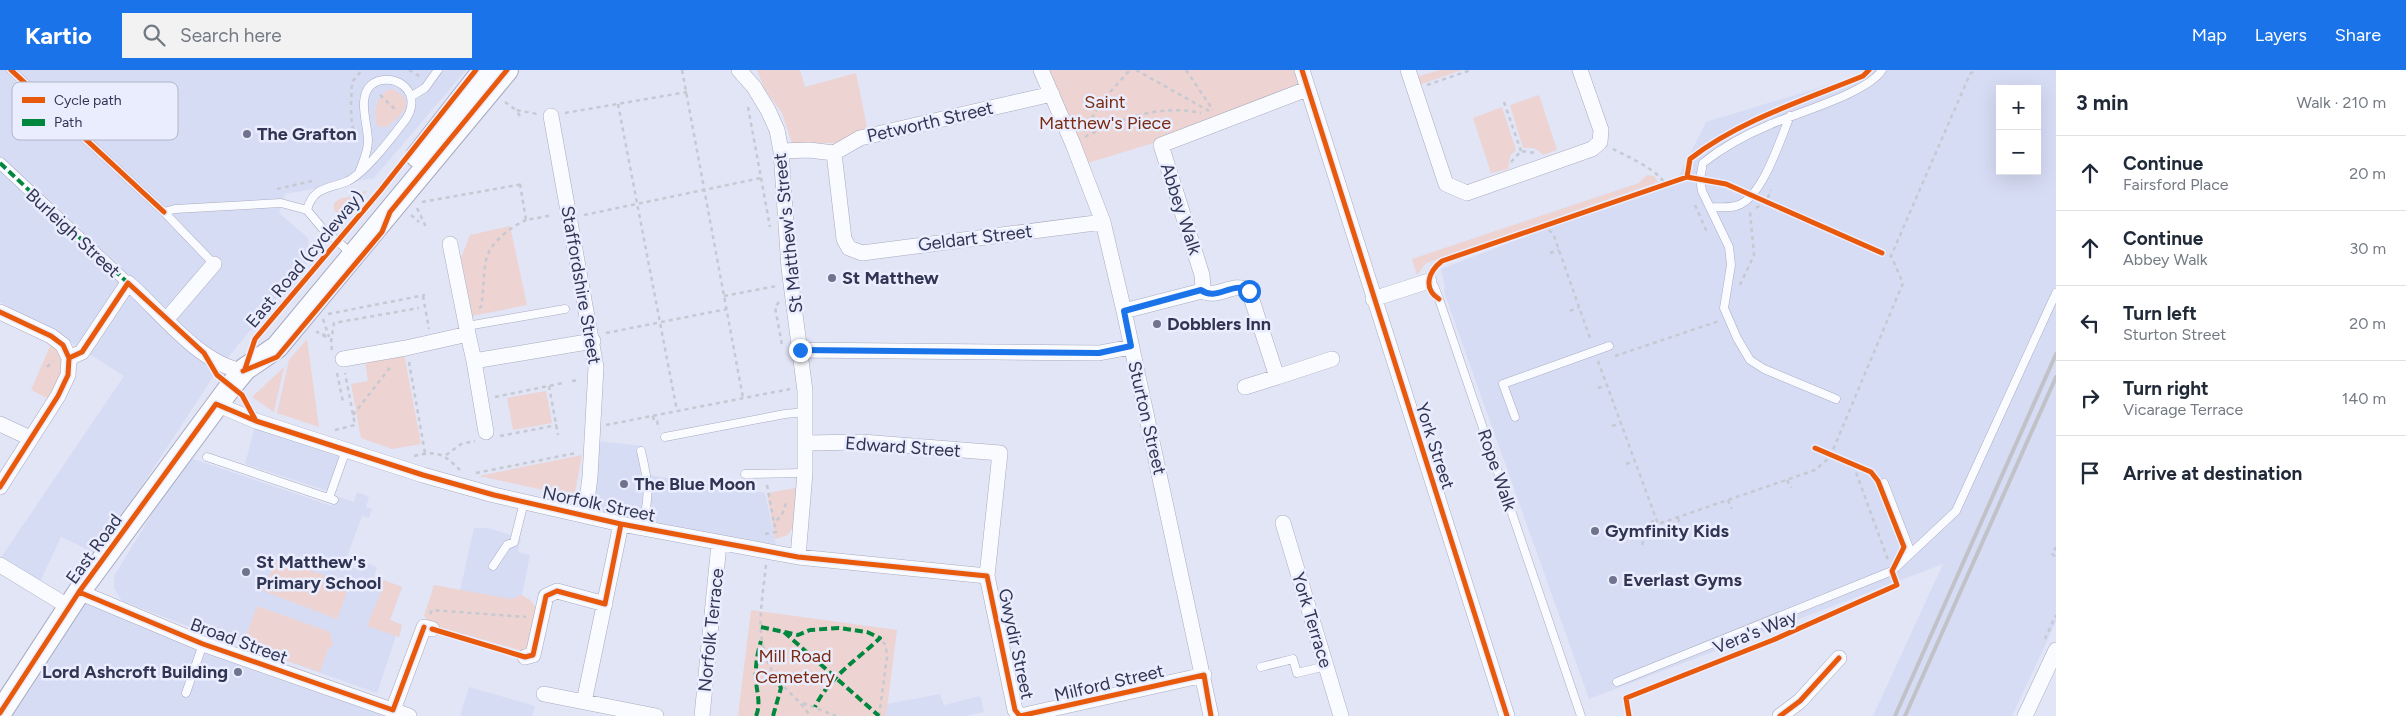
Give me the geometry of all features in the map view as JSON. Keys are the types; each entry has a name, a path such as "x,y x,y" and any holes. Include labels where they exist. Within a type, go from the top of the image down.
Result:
{"main road":[{"name":"East Road","path":"0,713 74,600 216,404 244,370 266,336 348,251 507,70"},
{"name":"East Road","path":"348,251 394,186 479,74"}],"street":[{"name":"St Matthew's Street","path":"739,70 754,87 768,110 777,130 781,151 789,268 800,350 805,412 805,478 798,557"},
{"name":"Sturton Street","path":"1041,70 1103,222 1212,716"},
{"name":"York Street","path":"1302,70 1373,299 1507,716"},
{"path":"1410,71 1414,90 1446,184 1467,193 1592,149 1600,142 1601,130 1580,70"},
{"name":"Abbey Walk","path":"1201,290 1204,281 1161,145 1220,119 1307,88"},
{"name":"Petworth Street","path":"834,153 860,138 1052,94"},
{"name":"Staffordshire Street","path":"551,116 596,367 586,516"},
{"path":"781,151 809,150 834,153"},
{"name":"Geldart Street","path":"834,153 844,239 849,248 862,253 1103,222"},
{"name":"Burleigh Street","path":"0,163 166,320 204,353 226,367 244,370"},
{"path":"450,244 488,436"},
{"path":"166,320 214,264"},
{"name":"Rope Walk","path":"1373,299 1429,282"},
{"path":"69,358 82,352 128,283"},
{"path":"1124,311 1201,290 1207,294 1214,294 1237,287 1249,291 1277,376"},
{"path":"0,312 52,336 63,345 69,358 68,375 60,393 0,486"},
{"path":"337,359 432,342 466,325"},
{"path":"474,361 592,338"},
{"path":"800,350 1099,353 1131,346"},
{"path":"1244,387 1332,359"},
{"name":"Norfolk Street","path":"216,404 256,421 423,476 621,524 762,552 987,576"},
{"path":"0,424 30,438"},
{"name":"Edward Street","path":"806,443 862,442 1000,453"},
{"name":"Gwydir Street","path":"1000,453 987,576 1015,710 1020,716"},
{"path":"584,702 621,524"},
{"name":"York Terrace","path":"1283,524 1341,716"},
{"name":"Norfolk Terrace","path":"702,716 720,544"},
{"name":"Broad Street","path":"0,566 74,600 409,716"},
{"path":"525,657 533,655 546,596 557,591 605,604"},
{"path":"393,710 428,628"},
{"path":"2025,716 2056,650"},
{"path":"1780,716 1800,701 1839,658"},
{"name":"Milford Street","path":"1020,716 1204,675"},
{"path":"544,694 656,716"}],"lane":[{"path":"11,70 24,82"},
{"path":"412,96 425,88 438,70"},
{"path":"1836,399 1764,369 1750,360 1727,318 1724,299 1731,265 1729,247 1702,192 1700,178 1703,163 1720,149 1790,116 1853,92 1877,78 1882,70"},
{"path":"307,210 309,202 318,192 328,186 349,180 372,160 410,113 412,96 406,86 393,80 376,82 370,86 364,101 368,147 360,170"},
{"path":"1710,207 1742,204 1752,195 1761,182 1790,116"},
{"path":"86,140 164,212 214,264"},
{"path":"164,212 175,209 281,203 307,210 318,224 348,251"},
{"name":"Rope Walk","path":"1429,282 1434,286 1439,299 1581,716"},
{"path":"1617,682 1892,571 1956,511 2056,292"},
{"path":"466,325 565,309"},
{"path":"1515,417 1504,384 1609,346"},
{"path":"665,436 805,412"},
{"path":"207,457 332,499 346,450"},
{"path":"641,451 649,497 642,528"},
{"path":"745,474 805,478"},
{"path":"1884,483 1911,553"},
{"path":"493,566 507,545 514,542 524,502"},
{"path":"186,692 204,644"},
{"path":"1261,667 1293,659 1297,673 1326,666"}],"path":[{"path":"359,139 352,126 351,91 352,82 362,70"},
{"path":"682,70 743,398"},
{"path":"1130,70 1101,102 1078,141 1135,115 1161,110 1186,109 1220,119"},
{"path":"1136,70 1220,119"},
{"path":"1186,70 1220,119"},
{"path":"1414,90 1470,70"},
{"path":"1542,226 1552,233 1559,250 1658,524 1815,470 1831,456 1903,283 1891,256 1970,74 1975,70"},
{"path":"520,116 516,110 551,116 686,92"},
{"path":"380,95 400,112"},
{"path":"1504,102 1521,151"},
{"path":"618,104 677,411"},
{"path":"747,106 772,237"},
{"path":"1600,142 1653,172 1664,181 1665,185"},
{"path":"1656,188 1687,177 1700,178"},
{"path":"466,325 481,307 486,258 500,238 512,227 526,220 637,204 762,178"},
{"path":"277,190 316,180"},
{"path":"424,227 419,222 426,227 417,208 422,202 521,184 526,220"},
{"path":"1752,195 1775,206"},
{"path":"1738,289 1754,255 1750,212"},
{"path":"1533,229 1551,223"},
{"path":"1550,253 1559,250"},
{"path":"1872,251 1891,256"},
{"path":"724,296 780,286 781,292"},
{"path":"326,337 317,332 329,337 323,319 328,314 424,295 432,342"},
{"path":"782,298 775,307 784,352"},
{"path":"1570,311 1579,307"},
{"path":"337,429 355,425 331,342 334,323 419,308"},
{"path":"592,338 727,309"},
{"path":"1612,356 1727,318"},
{"path":"353,415 406,348"},
{"path":"406,348 426,453"},
{"path":"337,359 343,402"},
{"path":"1599,361 1606,359"},
{"path":"789,380 790,389 797,406 805,412"},
{"path":"494,397 562,383"},
{"path":"1598,388 1607,385"},
{"path":"549,386 558,434"},
{"path":"593,428 790,389"},
{"path":"1612,426 1621,423"},
{"path":"413,456 426,453 446,455 461,444 488,436 557,425"},
{"path":"473,474 588,450 592,444"},
{"path":"1823,452 1854,466 1892,571"},
{"path":"446,455 463,476"},
{"path":"1831,456 1862,468"},
{"path":"1626,464 1635,461"},
{"path":"764,474 776,532 760,536 762,552 761,641 765,658 777,678 802,702 810,716"},
{"path":"774,523 782,515 793,489 805,478"},
{"path":"1787,480 1790,488"},
{"path":"1728,500 1732,509"},
{"path":"1642,545 1648,526 1656,518"},
{"path":"1678,518 1681,528"},
{"path":"2056,547 2052,554 2056,557"},
{"path":"428,628 432,610 524,618 543,609"},
{"path":"879,716 887,657 886,646 880,638"},
{"path":"802,702 836,716"}],"shaded area":[{"path":"0,70 466,70 374,178 285,194 279,213 308,238 309,260 219,368 97,554 61,537 40,582 0,559 124,376 56,333 0,302"},
{"path":"1865,70 2056,70 2056,622 2012,716 1873,716 1943,564 1589,699 1444,292 1445,286 1441,269 1543,230 1540,223 1678,178 1706,122 1861,75"},
{"path":"255,426 341,454 328,491 245,464"},
{"path":"598,441 643,446 648,475 765,493 777,550 590,513"},
{"name":"St Matthew's Primary School","path":"187,457 332,506 336,496 354,502 357,492 369,497 366,507 372,509 369,518 362,516 344,565 356,569 359,560 377,567 374,577 402,587 390,620 402,625 399,637 396,636 377,693 247,647 244,642 234,639 227,641 122,601 114,588 114,576"},
{"path":"474,528 488,528 521,538 518,552 530,555 522,595 512,599 460,591"},
{"path":"87,600 392,716 8,716"},
{"path":"469,687 535,706 532,716 460,716"},
{"path":"940,694 944,705 980,696 984,712 965,716 886,716 887,704"}],"green space":[{"path":"757,70 800,70 805,87 856,73 868,132 837,143 792,143 782,113 764,88"},
{"name":"Saint Matthew's Piece","path":"1041,70 1297,70 1301,88 1150,144 1081,165"},
{"path":"1440,70 1462,70 1419,85 1416,77"},
{"path":"389,89 396,91 405,99 406,106 387,127 380,127 376,124 376,108 381,96"},
{"path":"1539,95 1557,150 1543,155 1534,148 1523,148 1510,105"},
{"path":"1502,107 1516,150 1510,156 1508,169 1491,173 1473,118"},
{"path":"1647,175 1654,176 1658,182 1426,263 1417,275 1412,259 1639,183"},
{"path":"367,191 347,215 339,215 334,210 334,203 341,198"},
{"path":"510,226 527,305 472,316 461,258 470,235"},
{"path":"307,339 319,427 277,413 289,360"},
{"path":"51,344 64,358 63,374 49,399 31,390"},
{"path":"404,354 421,444 392,449 361,438 351,384 368,381 365,361"},
{"path":"284,367 274,412 252,397"},
{"path":"546,391 552,423 513,430 507,398"},
{"path":"582,455 575,493 571,496 479,476"},
{"path":"796,488 794,525 788,535 775,539 767,493"},
{"path":"277,559 350,584 337,619 263,591"},
{"path":"381,579 402,587 390,620 402,625 399,637 367,626 382,590 378,589"},
{"path":"434,585 512,599 522,595 530,600 538,610 531,647 523,651 432,625 424,616"},
{"path":"257,606 330,632 333,645 328,649 320,672 247,647 244,642"},
{"name":"Mill Road Cemetery","path":"751,610 897,630 886,716 738,716"}],"railway":[{"path":"1895,716 2056,354"},
{"path":"1905,716 2056,377"}],"marked path":[{"path":"0,163 128,283"},
{"path":"761,627 798,635 810,630 839,628 867,632 880,638 836,678 821,696 815,707"},
{"path":"784,632 879,716"},
{"path":"756,716 758,703 756,666 761,641"},
{"path":"773,716 781,688 777,679"}],"cycle path":[{"path":"11,70 24,82"},
{"name":"East Road (cycleway)","path":"245,369 255,339 380,191 476,70"},
{"path":"243,371 277,357 382,232 390,212 507,70"},
{"path":"1302,70 1507,716"},
{"path":"1687,177 1690,159 1729,133 1774,112 1863,76 1869,70"},
{"path":"86,140 164,212"},
{"path":"1439,299 1430,290 1429,280 1437,265 1442,261 1687,177 1726,184 1882,253"},
{"path":"69,358 82,352 128,283 204,353 217,375 242,395 256,421"},
{"path":"0,312 51,336 63,345 69,358 68,375 58,396 0,487"},
{"path":"0,713 79,592 216,404 256,421 423,475 494,495 621,524 798,557 987,576 1015,710 1020,716"},
{"name":"Vera's Way","path":"1629,716 1626,698 1773,640 1897,585 1892,571 1904,547 1878,481 1871,472 1815,448"},
{"path":"432,629 525,657 533,655 546,596 557,591 605,604 621,524"},
{"path":"79,592 203,644 393,710 424,627"},
{"path":"1780,716 1800,701 1839,658"},
{"path":"1020,716 1204,675 1211,716"}],"place":[{"name":"The Grafton","path":"247,134"},
{"name":"St Matthew","path":"832,278"},
{"name":"Dobblers Inn","path":"1157,324"},
{"name":"The Blue Moon","path":"624,484"},
{"name":"Gymfinity Kids","path":"1595,531"},
{"name":"St Matthew's Primary School","path":"246,572"},
{"name":"Everlast Gyms","path":"1613,580"},
{"name":"Lord Ashcroft Building","path":"238,672"}],"route":[{"path":"800,350 1099,353 1131,346 1124,311 1201,290 1207,294 1214,294 1237,287 1249,291"}]}
